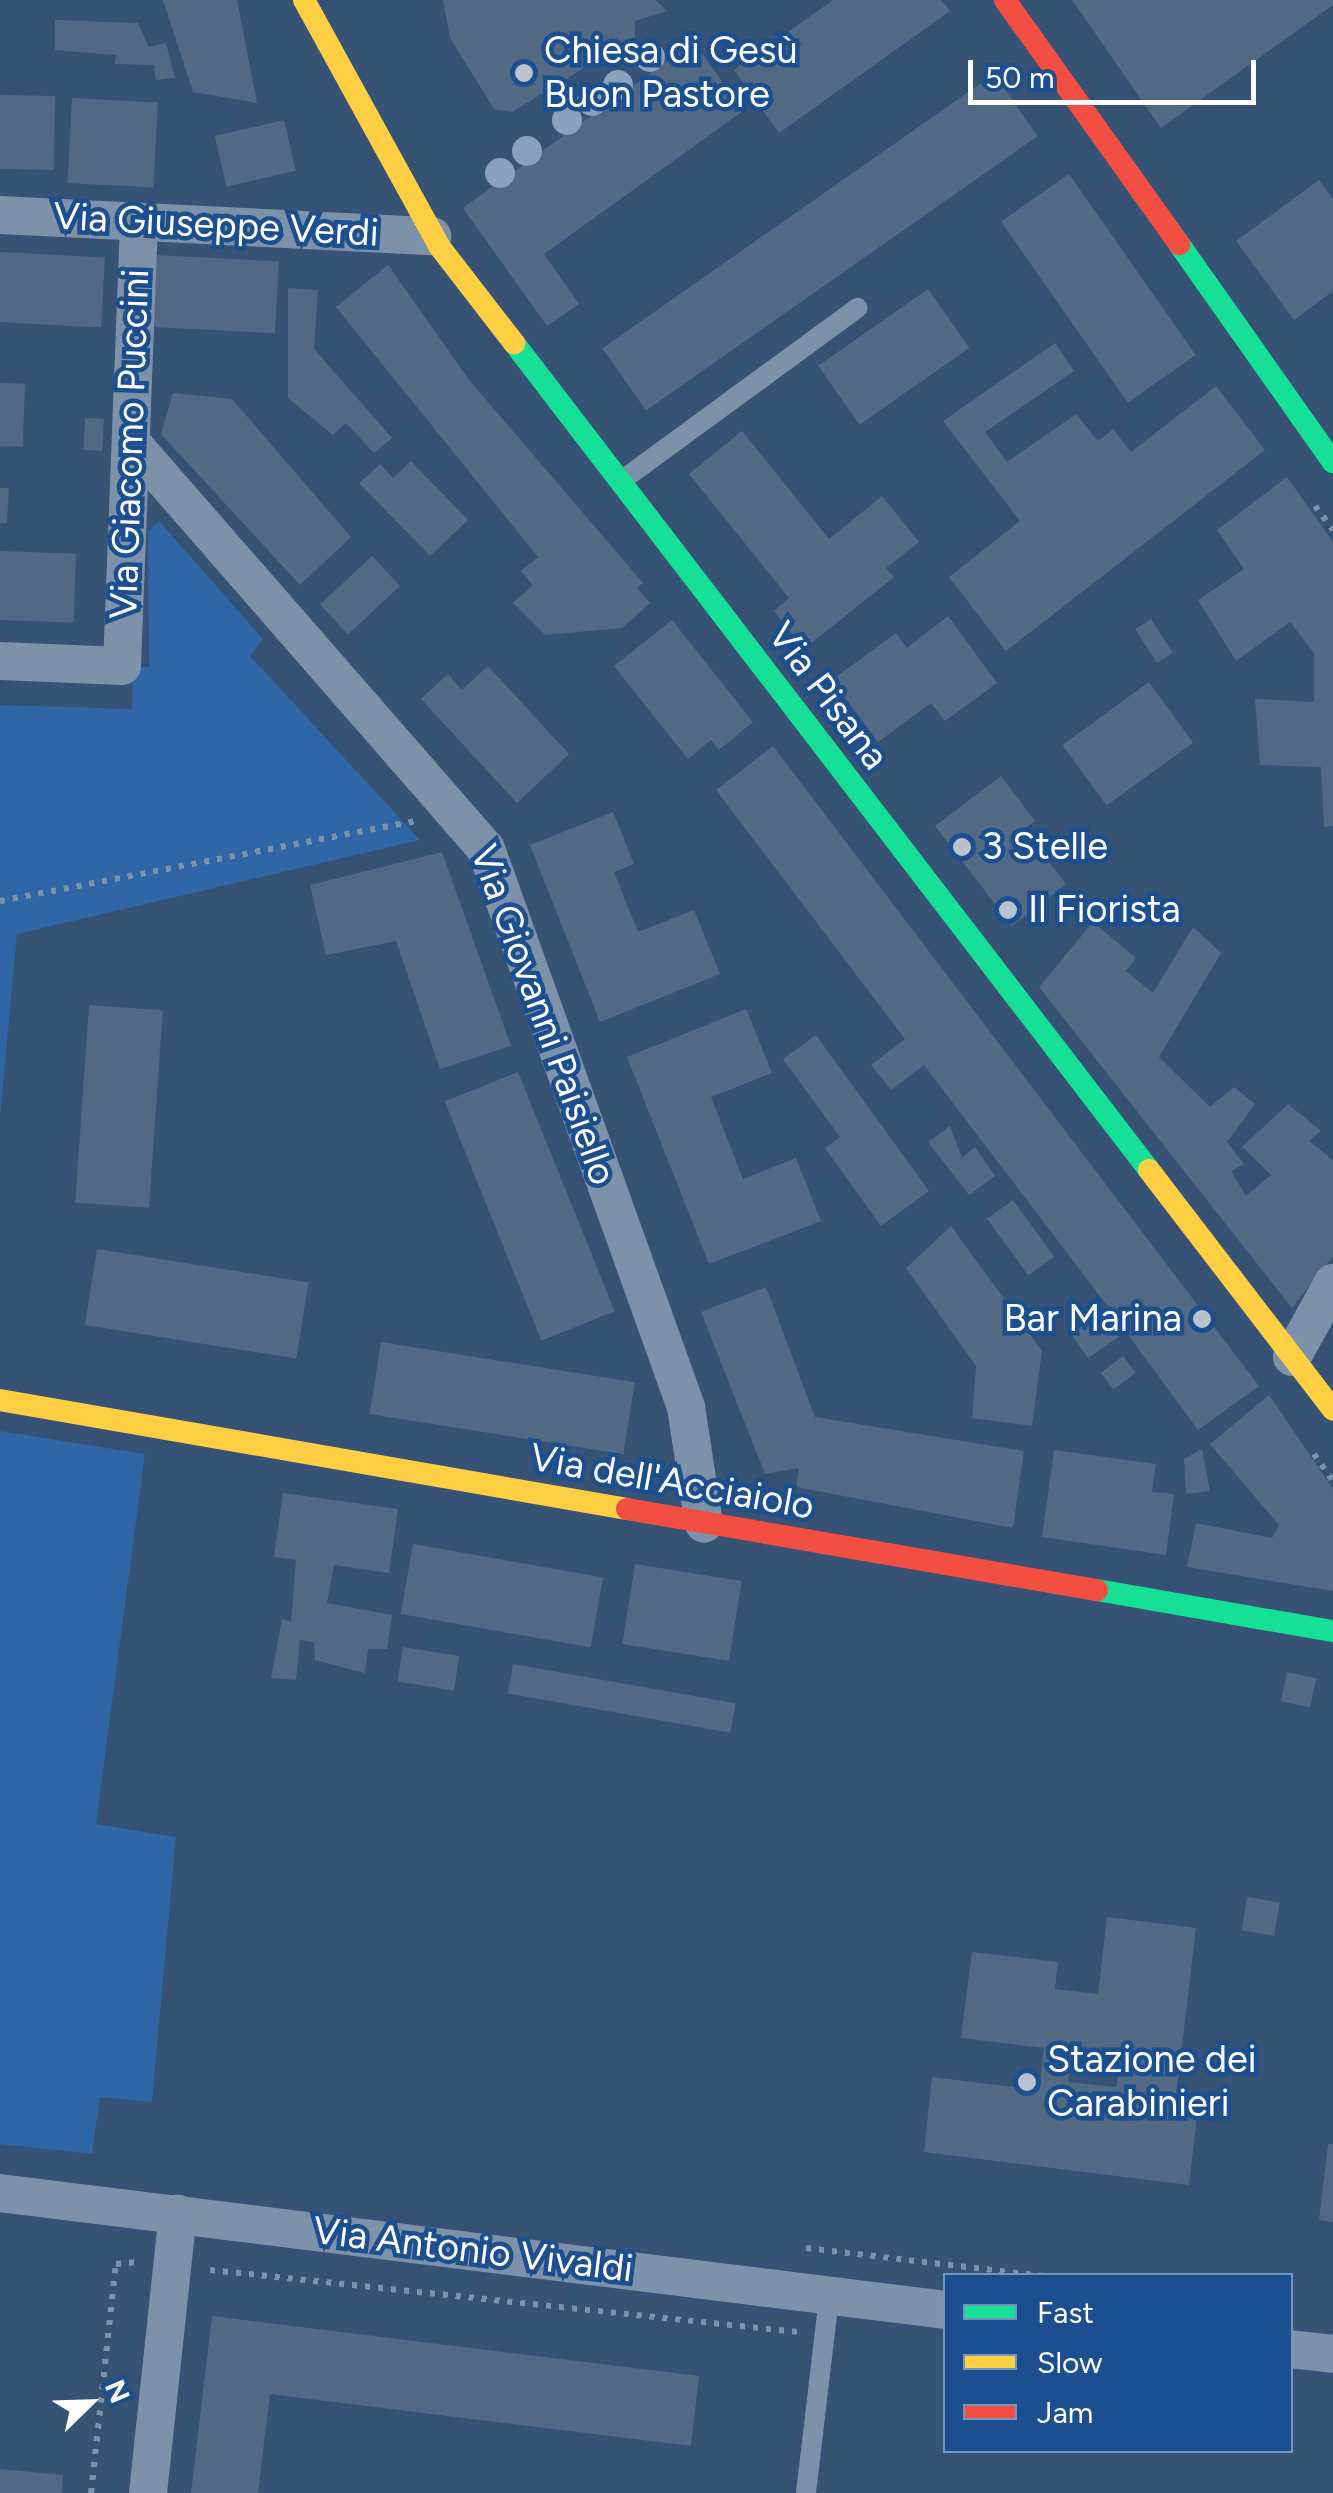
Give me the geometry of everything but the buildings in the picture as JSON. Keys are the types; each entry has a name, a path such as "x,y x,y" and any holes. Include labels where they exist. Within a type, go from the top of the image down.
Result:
{"street":[{"name":"Via Pisana","path":"304,0 432,236 1333,1410"},
{"path":"1005,0 1333,462"},
{"name":"Via Giuseppe Verdi","path":"0,215 432,236"},
{"name":"Via Giacomo Puccini","path":"0,661 122,666 139,222"},
{"name":"Via Giovanni Paisiello","path":"131,442 461,812 486,849 686,1407 704,1524"},
{"path":"1292,1357 1333,1282"},
{"name":"Via dell'Acciaiolo","path":"0,1400 1333,1630"},
{"name":"Via Antonio Vivaldi","path":"0,2193 943,2310"},
{"path":"148,2493 178,2214"},
{"path":"1293,2349 1333,2354"}],"lane":[{"path":"619,482 857,308"},
{"path":"806,2493 829,2297"}],"path":[{"path":"0,902 461,812"},
{"path":"806,2248 1020,2273"},
{"path":"91,2493 116,2264 173,2266 798,2334 799,2320"}],"shaded area":[{"path":"159,521 263,639 250,656 420,840 17,934 0,1118 0,705 132,709 133,667 149,667 148,532"},
{"path":"0,1431 145,1454 96,1824 176,1837 152,2102 100,2097 92,2154 0,2144"}],"traffic: fast":[{"path":"1179,244 1333,462"},
{"path":"514,343 1149,1170"},
{"path":"1097,1590 1333,1631"}],"traffic: slow":[{"path":"304,0 439,246 514,343"},
{"path":"1149,1170 1333,1410"},
{"path":"0,1400 627,1509"}],"traffic: jam":[{"path":"1005,0 1179,244"},
{"path":"627,1509 1097,1590"}],"place":[{"name":"Chiesa di Gesù Buon Pastore","path":"524,73"},
{"name":"3 Stelle","path":"962,847"},
{"name":"Il Fiorista","path":"1008,910"},
{"name":"Bar Marina","path":"1202,1319"},
{"name":"Stazione dei Carabinieri","path":"1027,2082"}]}
